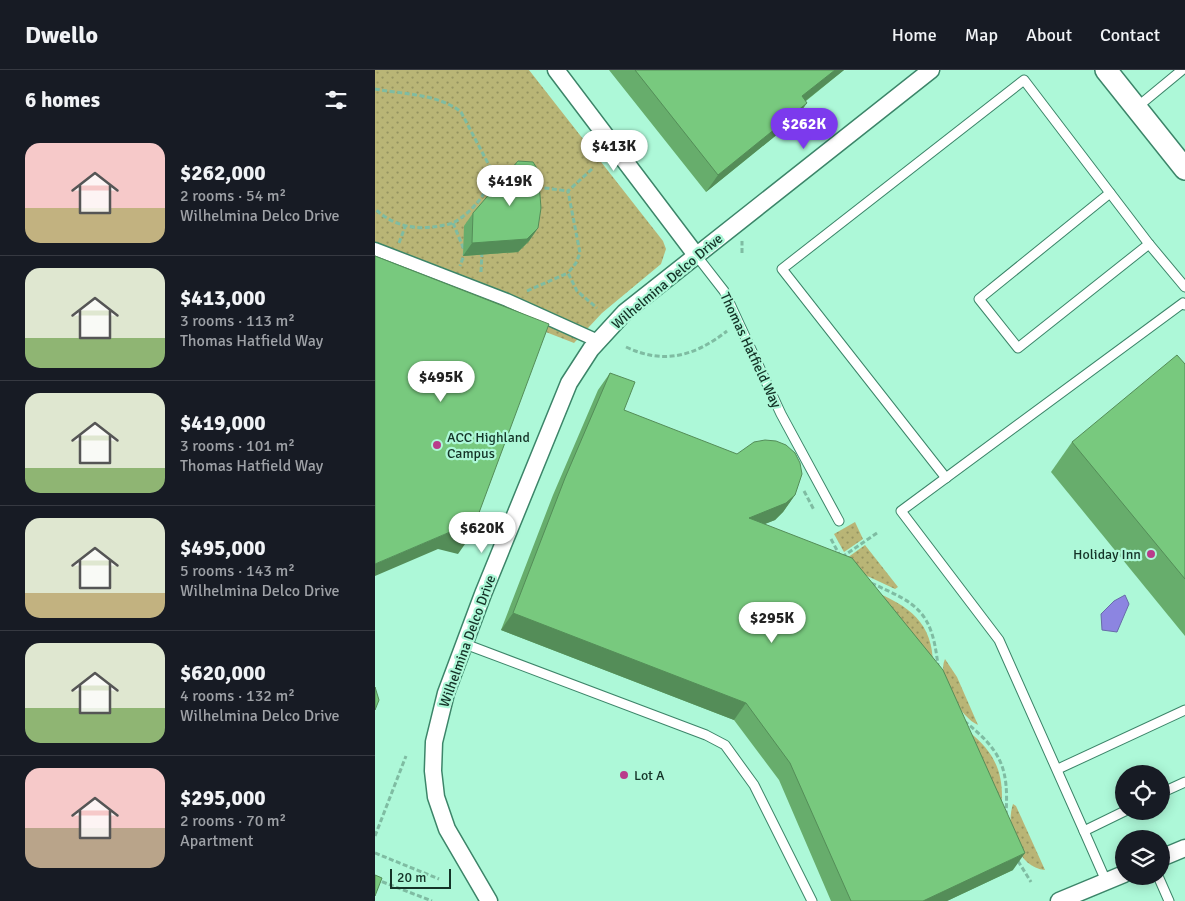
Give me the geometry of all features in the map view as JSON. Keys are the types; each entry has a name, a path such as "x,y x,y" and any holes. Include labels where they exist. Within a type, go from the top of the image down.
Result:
{"street":[{"name":"Thomas Hatfield Way","path":"556,70 696,255"},
{"name":"Wilhelmina Delco Drive","path":"489,901 447,829 436,797 433,771 434,742 446,693 569,383 598,341 625,312 931,70"},
{"path":"1106,70 1185,169"},
{"path":"375,249 507,300 598,341"},
{"path":"1170,854 1185,848"},
{"path":"1059,901 1115,878"}],"lane":[{"path":"1136,108 1183,70"},
{"path":"946,478 782,269 1024,80 1149,244 1185,287"},
{"path":"1110,193 979,299 1018,348 1149,244"},
{"name":"Thomas Hatfield Way","path":"696,255 724,291 781,414 839,521"},
{"path":"1107,881 999,640 901,511 1184,303"},
{"path":"465,644 706,735 725,745 754,785 811,901"},
{"path":"1057,769 1185,710"},
{"path":"1170,789 1185,782"},
{"path":"1084,832 1115,816"},
{"path":"1162,885 1169,901"}],"path":[{"path":"375,89 427,98 453,106 461,112 492,171 487,190 460,219 453,223 405,227 389,221 375,209"},
{"path":"568,191 592,169"},
{"path":"491,180 509,183"},
{"path":"536,186 568,191"},
{"path":"507,300 568,273 576,263 580,252 568,191"},
{"path":"453,223 465,252 453,280"},
{"path":"742,241 742,253"},
{"path":"465,252 491,249"},
{"path":"480,290 483,250"},
{"path":"568,273 577,291 597,308"},
{"path":"626,347 639,353 655,356 690,354 710,344 730,329"},
{"path":"801,486 814,510"},
{"path":"837,560 877,533"},
{"path":"831,540 845,564"},
{"path":"864,579 915,604 929,624 939,671"},
{"path":"961,719 983,736 999,758 1008,785 1006,822"},
{"path":"375,836 406,756"},
{"path":"1014,852 1031,882"},
{"path":"375,853 439,879"},
{"path":"375,879 432,901"}],"shaded area":[{"path":"375,70 529,70 663,241 666,249 661,264 602,313 574,343 375,265"},
{"path":"855,522 863,539 844,552 834,534"},
{"path":"865,545 898,587 895,589 863,574 847,558"},
{"path":"871,590 897,602 916,618 929,638 933,666"},
{"path":"1125,595 1129,604 1117,632 1102,630 1101,614 1114,601"},
{"path":"945,659 957,677 978,725 964,714 947,686 943,667"},
{"path":"968,731 986,748 997,767 1002,787 1001,812"},
{"path":"1013,804 1016,806 1045,870 1035,868 1027,862 1015,845 1011,824"}],"building":[{"path":"635,70 835,70 802,96 807,103 718,175"},
{"path":"518,161 533,162 538,170 541,208 538,228 527,239 472,243 473,213"},
{"name":"ACC Highland Campus","path":"375,256 549,324 470,537 450,532 375,564"},
{"name":"Holiday Inn","path":"1177,355 1185,364 1185,579 1072,442"},
{"path":"610,373 635,382 624,410 737,454 754,442 765,440 776,441 786,445 795,453 800,463 802,474 795,495 786,503 749,518 852,558 943,670 1025,853 923,901 851,901 790,763 746,703 513,613 565,478"},
{"path":"375,687 379,700 375,710"},
{"path":"375,875 382,878 375,896"}],"place":[{"name":"ACC Highland Campus","path":"437,445"},
{"name":"Holiday Inn","path":"1151,554"},
{"name":"Lot A","path":"624,775"}]}
